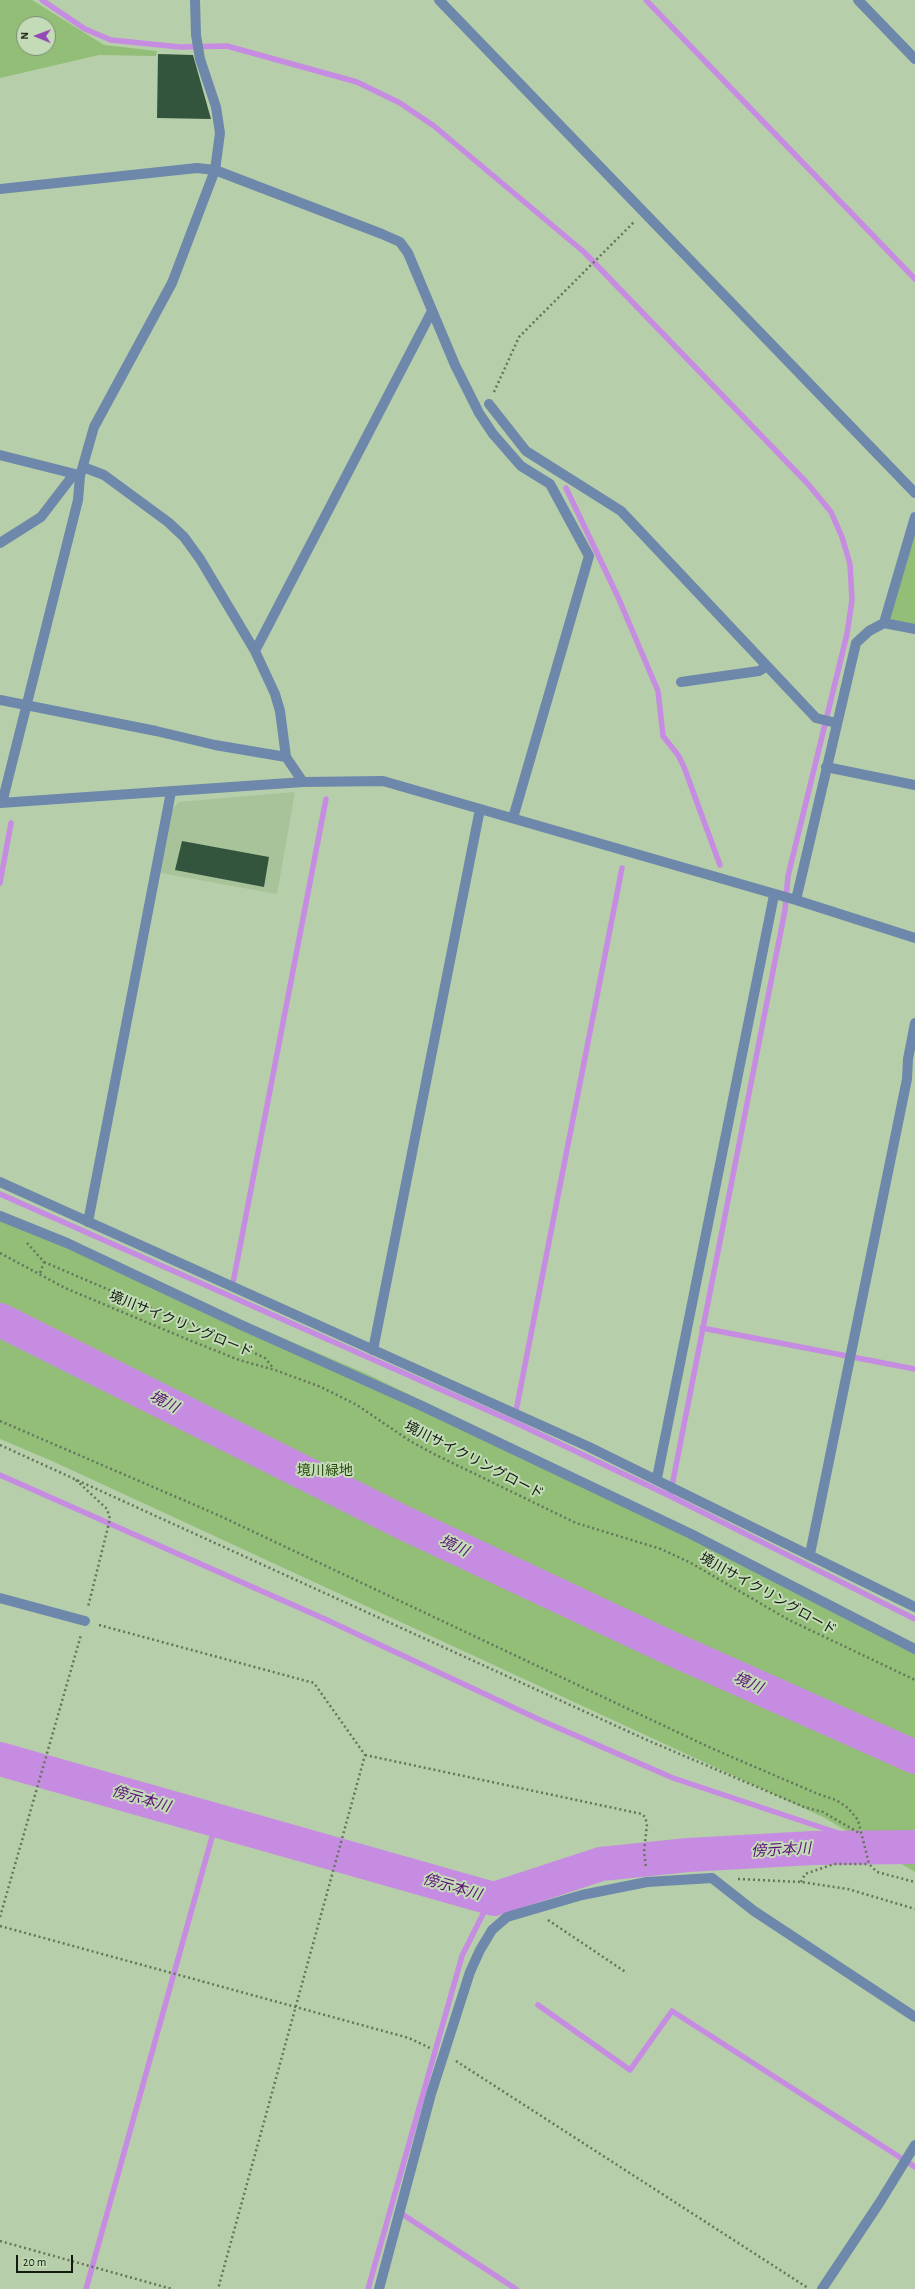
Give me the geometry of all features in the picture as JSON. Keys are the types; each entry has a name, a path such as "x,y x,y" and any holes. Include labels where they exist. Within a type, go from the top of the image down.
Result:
{"street":[{"path":"196,0 196,35 200,59 216,107 220,133 214,170 172,283 94,427 79,472 78,500 27,707 1,803 302,782 383,781 774,895 796,900 915,938"},
{"path":"439,0 915,493"},
{"path":"858,0 915,59"},
{"path":"0,189 197,168 214,170 400,242 408,253 455,365 486,424 521,466 550,484 589,556 513,818"},
{"path":"255,651 432,310"},
{"path":"489,404 526,451 621,511 816,718 836,723"},
{"path":"0,455 79,472 104,475 168,522 184,537 255,651 275,694 280,711 286,757 302,782"},
{"path":"0,543 41,517 79,472"},
{"path":"550,484 561,473"},
{"path":"884,623 915,517"},
{"path":"796,900 836,723 856,643 870,631 884,623 915,629"},
{"path":"681,682 759,671 767,666"},
{"path":"0,700 27,707 156,731 215,745 286,757"},
{"path":"826,767 915,785"},
{"path":"88,1222 172,792"},
{"path":"373,1350 480,809"},
{"path":"657,1478 774,895"},
{"path":"810,1554 907,1079 908,1059 915,1023"},
{"path":"0,1182 657,1478 915,1607"},
{"path":"0,1216 66,1243 240,1324 422,1406 691,1534 915,1649"},
{"path":"0,1598 85,1621"},
{"path":"379,2289 431,2094 470,1972 480,1950 492,1930 508,1917 582,1894 648,1882 712,1878 754,1911 915,2017"},
{"path":"822,2289 880,2202 915,2144"}],"path":[{"path":"489,404 519,337 644,212"},
{"path":"23,1239 44,1262 265,1358 275,1370"},
{"name":"境川サイクリングロード","path":"0,1253 65,1288 240,1360 275,1370 321,1388 357,1405 410,1441 576,1523 654,1547 692,1563 790,1620 915,1680"},
{"path":"40,1274 44,1262"},
{"path":"0,1421 218,1515 711,1748 818,1794 836,1800 848,1808 858,1820 869,1864 877,1872 915,1882"},
{"path":"0,1446 74,1477 647,1740 804,1807 823,1812 861,1834"},
{"path":"0,1917 85,1621 110,1519 107,1509 74,1477"},
{"path":"85,1621 314,1683 365,1756 642,1814 645,1817 647,1824 644,1852 646,1867"},
{"path":"218,2289 297,2008 365,1756"},
{"path":"801,1882 805,1874 834,1864 869,1864"},
{"path":"712,1878 801,1882 848,1889 915,1909"},
{"path":"537,1908 542,1915 555,1926 627,1973"},
{"path":"0,1926 409,2038 444,2054 810,2289"},
{"path":"0,2241 172,2289"}],"shaded area":[{"path":"295,792 277,894 160,873 171,812 178,802"}],"green space":[{"path":"0,0 32,0 104,45 157,51 156,56 99,55 0,78"},
{"path":"915,533 915,625 893,621 889,616"},
{"name":"境川緑地","path":"0,1217 367,1374 636,1504 915,1648 915,1872 825,1818 52,1461 0,1439"}],"building":[{"path":"158,54 193,55 211,119 157,118"},
{"path":"182,841 269,857 264,887 175,870"}],"waterway":[{"path":"42,0 85,29 111,40 180,47 227,46 357,82 400,103 434,126 584,252 808,484 831,512 842,537 850,564 852,600 847,634 788,876 785,910 670,1496"},
{"path":"646,0 915,279"},
{"path":"566,488 618,597 658,691 663,736 678,755 684,767 720,865"},
{"path":"232,1288 326,799"},
{"path":"0,883 11,823"},
{"path":"515,1416 622,868"},
{"path":"0,1194 514,1422 670,1496 915,1619"},
{"name":"境川","path":"0,1320 404,1523 668,1647 915,1757"},
{"path":"702,1328 915,1369"},
{"path":"0,1475 327,1620 538,1719 673,1778 838,1833 845,1841 844,1849"},
{"name":"傍示本川","path":"0,1759 494,1899 601,1864 688,1855 813,1848 915,1847"},
{"path":"86,2289 217,1819"},
{"path":"368,2289 462,1956 483,1914 494,1899"},
{"path":"538,2005 630,2070 672,2011 915,2167"},
{"path":"399,2212 516,2289"}]}
